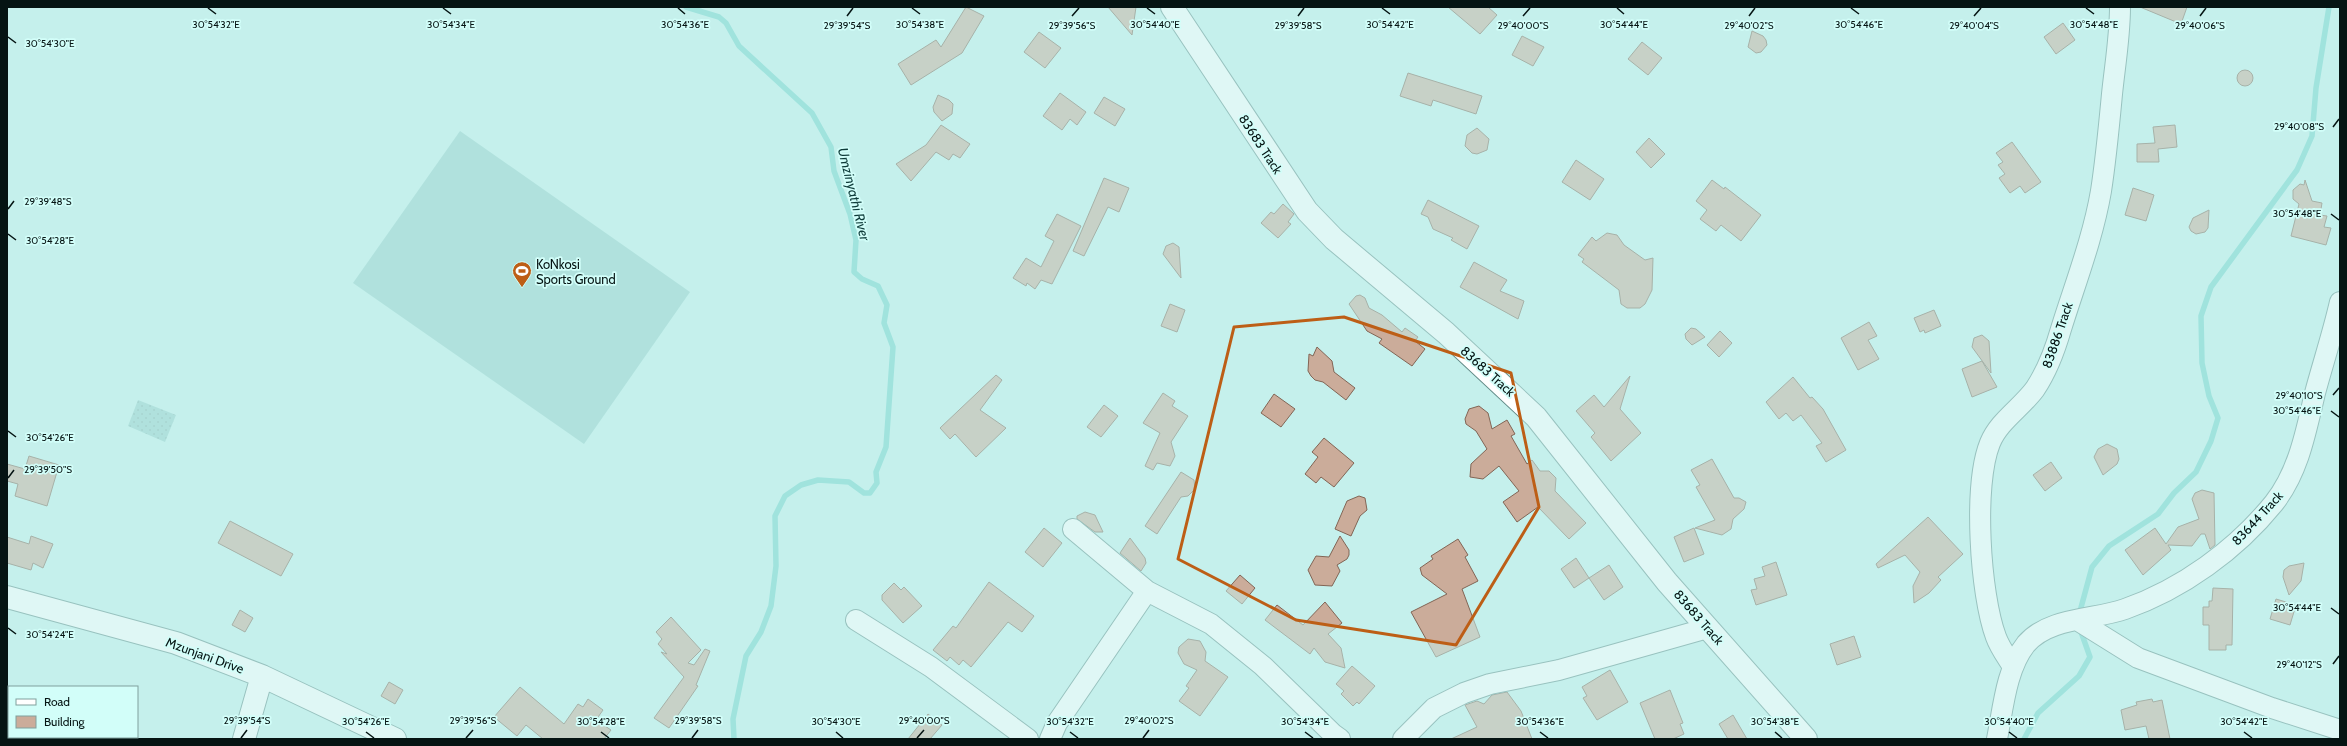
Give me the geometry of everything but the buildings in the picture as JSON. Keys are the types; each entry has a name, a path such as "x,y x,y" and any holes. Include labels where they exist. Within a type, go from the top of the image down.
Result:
{"street":[{"name":"83683 Track","path":"1172,7 1307,212 1357,260 1446,332 1536,417 1667,582 1806,739"},
{"name":"83886 Track","path":"2013,667 1996,637 1989,610 1982,566 1981,504 1986,462 1990,443 2000,427 2034,390 2049,365 2093,227 2101,192 2120,33 2120,7"},
{"name":"83644 Track","path":"1997,739 2013,667 2027,643 2037,635 2078,620 2097,618 2137,604 2196,573 2227,550 2274,503 2286,486 2299,456 2340,302"},
{"path":"1073,529 1148,590 1211,624 1263,666 1340,739"},
{"path":"1050,739 1057,723 1148,590"},
{"name":"Mzunjani Drive","path":"7,597 176,644 262,676 395,739"},
{"path":"856,620 931,667 1028,739"},
{"path":"2078,620 2120,648 2145,661 2272,708 2340,730"},
{"path":"1403,739 1434,708 1464,693 1490,684 1559,670 1708,628"},
{"path":"244,739 262,676"}],"highlighted area":[{"path":"1344,317 1511,373 1539,507 1456,645 1296,620 1178,559 1234,327"}],"shaded area":[{"name":"KoNkosi Sports Ground","path":"460,131 690,292 584,444 353,283"},
{"path":"138,400 176,415 165,442 128,426"}],"waterway":[{"name":"Umzinyathi River","path":"686,7 719,17 726,23 739,46 812,113 831,147 834,171 850,214 856,240 854,272 862,279 878,286 887,305 884,323 893,347 886,447 876,472 877,483 870,493 864,493 849,482 818,480 801,485 785,496 775,516 776,566 771,606 761,632 746,656 733,719 734,739"},
{"path":"2079,615 2092,567 2109,546 2158,514 2174,493 2196,472 2211,441 2218,418 2209,396 2202,363 2201,316 2211,287 2297,170 2312,136 2316,88 2329,7"},
{"path":"2024,739 2038,713 2079,676 2090,657 2080,629"}],"place":[{"name":"KoNkosi Sports Ground","path":"522,288"}]}
